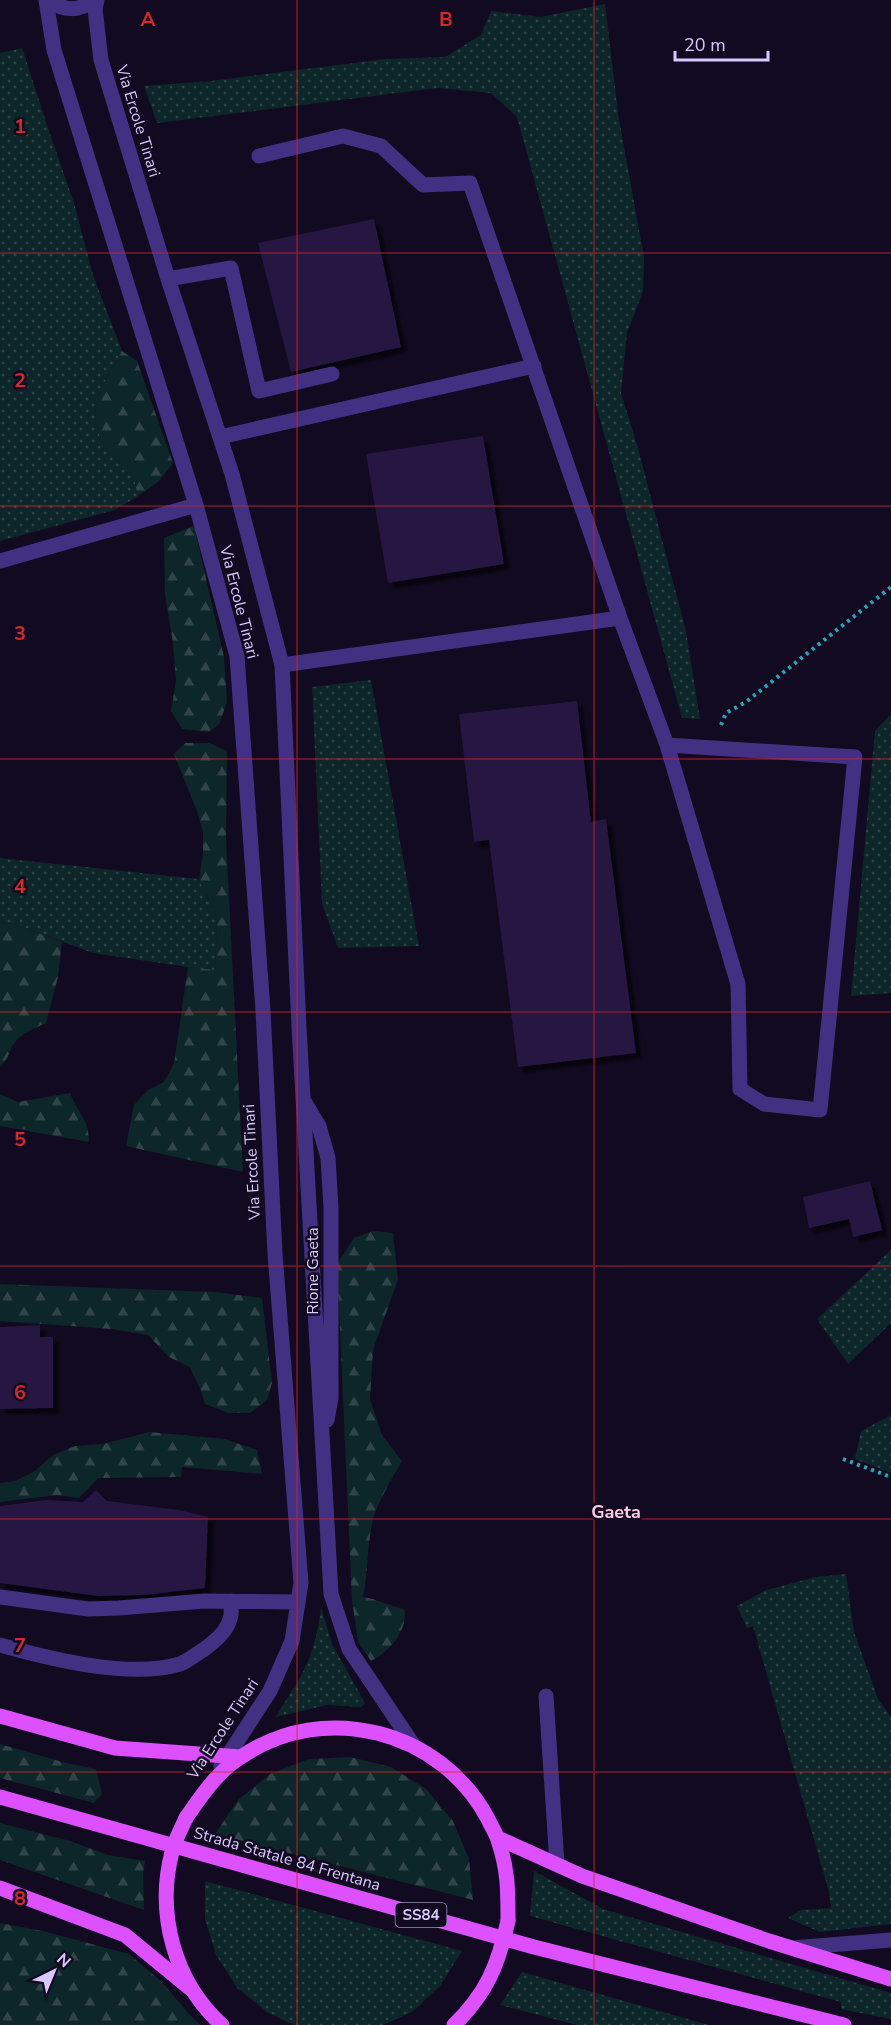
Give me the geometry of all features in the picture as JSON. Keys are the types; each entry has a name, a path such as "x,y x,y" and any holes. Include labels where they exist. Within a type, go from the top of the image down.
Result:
{"main road":[{"path":"0,1716 115,1748 234,1756"},
{"name":"Via Ercole Tinari","path":"222,2025 211,2015 192,1990 176,1958 167,1923 166,1886 172,1851 186,1818 209,1784 234,1756 281,1736 326,1728 371,1731 414,1746 450,1769 478,1800 498,1838 508,1879 508,1921 501,1953 487,1984 468,2011 454,2025"},
{"name":"Strada Statale 84 Frentana","path":"0,1797 534,1947 844,2025"},
{"path":"498,1838 582,1876 790,1948 891,1979"},
{"path":"0,1889 125,1935 192,1990"}],"street":[{"path":"47,0 61,8 68,9 83,7 95,0"},
{"name":"Via Ercole Tinari","path":"47,0 54,50 196,506 237,656 263,1010 274,1254 301,1582 292,1641 270,1691 234,1756"},
{"name":"Via Ercole Tinari","path":"95,0 101,60 168,279 232,474 282,665 303,1099 331,1594 349,1649 414,1746"},
{"path":"259,156 343,136 381,146 423,185 470,183 620,618 667,745 738,984 740,1089 764,1104 820,1110 855,757 667,745"},
{"path":"168,279 231,268 259,391 332,374"},
{"path":"220,437 534,366"},
{"path":"0,561 196,506"},
{"name":"Via Ercole Tinari","path":"282,665 620,618"},
{"name":"Rione Gaeta","path":"303,1099 319,1126 329,1168 331,1398 322,1448"},
{"path":"0,1597 88,1609 204,1601 298,1602"},
{"path":"0,1645 34,1655 89,1664 129,1670 156,1669 182,1663 208,1647 230,1619 231,1601"},
{"path":"546,1696 557,1864"},
{"path":"790,1948 891,1940"}],"path":[{"path":"711,748 726,712 746,702 891,587"},
{"path":"843,1459 891,1477"}],"green space":[{"path":"605,4 619,120 644,257 643,291 627,333 621,393 638,448 686,631 700,719 682,718 517,117 491,93 437,88 157,123 144,86 211,81 386,59 445,57 481,35 491,11 541,17"},
{"path":"22,48 74,203 93,275 122,351 101,389 95,414 97,427 111,455 132,474 138,496 115,510 0,541 0,53"},
{"path":"122,351 137,361 173,463 158,482 138,496 132,474 111,455 102,440 95,414 101,389"},
{"path":"194,526 224,657 227,702 219,724 209,732 182,729 171,711 176,681 165,594 164,538"},
{"path":"371,680 419,946 338,948 322,903 312,687"},
{"path":"891,714 891,993 851,996 875,731"},
{"path":"185,743 209,743 227,751 226,839 243,1172 126,1146 134,1105 148,1090 164,1082 174,1064 188,967 215,970 217,920 199,879 203,854 203,832 174,754"},
{"path":"0,858 199,879 217,920 215,971 93,953 18,925 0,922"},
{"path":"0,922 18,925 62,942 58,977 46,1023 20,1037 13,1045 7,1059 0,1065"},
{"path":"70,1093 85,1121 89,1142 0,1126 0,1094 18,1102"},
{"path":"373,1231 393,1233 398,1279 373,1350 370,1399 382,1435 402,1461 374,1517 363,1597 404,1609 405,1617 396,1640 371,1661 358,1642 352,1600 337,1264 354,1238"},
{"path":"891,1250 891,1323 848,1364 817,1319"},
{"path":"0,1284 215,1292 262,1298 272,1383 267,1400 250,1413 229,1413 205,1404 190,1367 169,1357 148,1335 112,1329 0,1321"},
{"path":"891,1415 891,1473 855,1459 861,1431"},
{"path":"149,1432 225,1439 257,1450 262,1474 182,1467 181,1477 98,1478 79,1498 57,1495 0,1502 0,1483 15,1481 35,1471 53,1455 75,1446 103,1444"},
{"path":"846,1574 854,1632 878,1699 891,1717 891,1924 820,1932 788,1918 801,1910 831,1908 829,1892 753,1626 747,1628 737,1606 766,1590 816,1577"},
{"path":"321,1607 332,1644 365,1703 361,1707 327,1705 276,1717 310,1657"},
{"path":"0,1744 96,1769 102,1794 94,1803 0,1778"},
{"path":"350,1757 391,1767 426,1789 453,1821 469,1859 473,1900 215,1834 238,1800 270,1774 309,1759"},
{"path":"0,1823 70,1841 108,1855 145,1861 144,1910 0,1860"},
{"path":"534,1871 603,1909 891,1993 891,2019 841,2009 841,2002 530,1916"},
{"path":"205,1881 462,1951 440,1986 412,2012 383,2025 294,2025 267,2012 237,1988 216,1955 205,1919"},
{"path":"0,1923 43,1931 129,1954 162,1982 200,2025 0,2025"},
{"path":"522,1972 709,2025 577,2025 500,2005"}],"building":[{"path":"374,219 401,347 291,372 258,243"},
{"path":"483,436 504,564 388,583 366,454"},
{"path":"577,701 591,822 606,819 636,1053 518,1067 489,840 474,842 459,714"},
{"path":"870,1181 882,1230 853,1237 849,1219 809,1228 803,1197"},
{"path":"40,1325 40,1337 53,1337 53,1408 0,1409 0,1327"},
{"path":"96,1490 107,1501 179,1510 208,1517 205,1588 144,1595 98,1596 0,1583 0,1506 46,1500 83,1502"}],"district":[{"name":"Gaeta","path":"616,1512"}]}
